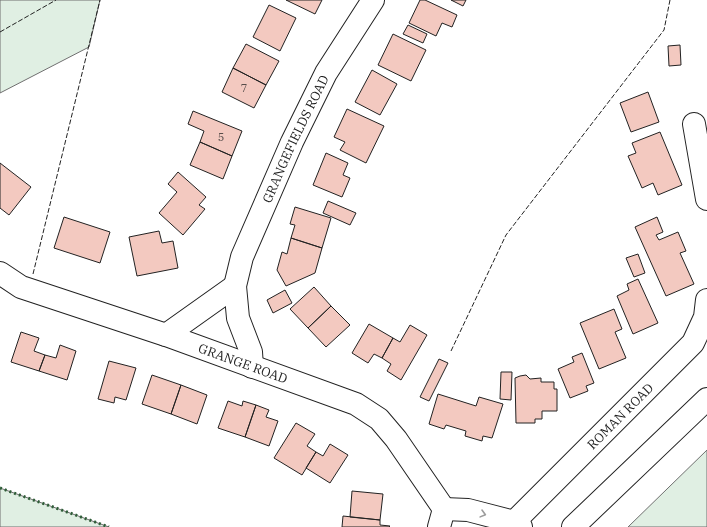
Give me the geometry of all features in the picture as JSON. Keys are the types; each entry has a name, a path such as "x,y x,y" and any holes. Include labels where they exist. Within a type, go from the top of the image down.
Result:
{"street":[{"name":"GRANGEFIELDS ROAD","path":"252,367 251,352 238,318 235,286 242,257 292,142 326,73 373,0"},
{"path":"694,124 707,199"},
{"name":"GRANGE ROAD","path":"0,273 21,287 166,335 356,404 379,419 396,439 442,518 468,510 518,525"},
{"path":"166,335 235,286"},
{"name":"ROMAN ROAD","path":"518,525 693,343 705,318 707,300"},
{"path":"573,527 707,399"}],"green space":[{"path":"0,0 100,0 89,47 0,93"},
{"path":"707,450 707,527 628,527"},
{"path":"0,488 109,527 0,527"}],"building":[{"path":"286,0 322,0 315,14"},
{"path":"420,0 425,0 457,15 452,27 442,23 436,36 409,23"},
{"path":"451,0 466,0 463,6"},
{"path":"269,5 296,18 280,51 253,37"},
{"path":"408,25 427,34 423,43 403,34"},
{"path":"393,34 426,50 411,81 378,65"},
{"path":"246,44 279,61 266,85 233,68"},
{"path":"680,45 681,65 669,66 668,46"},
{"path":"233,68 266,85 254,108 222,92"},
{"path":"372,70 397,84 380,115 355,102"},
{"path":"648,92 659,122 631,132 620,103"},
{"path":"347,109 384,126 366,163 340,150 345,142 334,137"},
{"path":"193,111 242,131 232,156 200,142 204,131 188,124"},
{"path":"660,132 682,185 658,195 653,183 642,188 628,156 636,153 632,143"},
{"path":"200,142 232,156 223,179 190,165"},
{"path":"326,153 348,163 343,175 350,178 342,197 313,185"},
{"path":"0,163 31,187 9,215 0,208"},
{"path":"178,172 206,197 199,205 205,209 183,235 159,213 177,192 168,184"},
{"path":"328,201 356,213 350,225 323,213"},
{"path":"295,207 331,218 322,248 291,238 295,225 290,224"},
{"path":"64,217 110,232 100,263 54,248"},
{"path":"657,217 663,232 656,235 659,240 678,232 686,251 680,253 694,284 666,296 635,227"},
{"path":"159,231 162,243 173,241 178,268 137,276 129,237"},
{"path":"291,238 322,248 315,273 286,286 277,270 282,252 287,254"},
{"path":"638,254 645,273 634,277 626,258"},
{"path":"638,279 658,323 633,334 617,296 629,290 627,284"},
{"path":"314,287 331,306 308,328 290,309"},
{"path":"285,290 292,303 273,313 267,300"},
{"path":"331,306 350,325 326,347 308,328"},
{"path":"614,309 622,329 615,332 626,358 599,369 580,323"},
{"path":"369,324 393,338 382,358 374,354 368,363 352,353"},
{"path":"410,325 427,335 401,380 387,371 391,364 382,358 393,338 400,342"},
{"path":"21,332 39,338 34,351 45,355 39,371 11,362"},
{"path":"60,345 76,351 67,380 39,371 45,355 56,358"},
{"path":"582,353 594,383 586,386 588,391 570,398 558,369 574,362 572,357"},
{"path":"439,359 448,363 429,401 420,397"},
{"path":"109,361 136,368 126,400 115,397 114,403 98,399"},
{"path":"501,372 512,372 511,400 500,399"},
{"path":"152,375 181,385 171,414 142,404"},
{"path":"526,375 530,379 541,378 541,382 554,382 554,389 557,389 557,411 542,411 542,419 535,419 535,423 516,423 515,378"},
{"path":"181,385 207,395 197,424 171,414"},
{"path":"438,394 476,406 479,397 503,404 492,438 483,436 482,441 465,436 466,431 446,425 444,429 429,424"},
{"path":"228,401 242,406 243,401 256,405 245,437 218,428"},
{"path":"256,405 269,410 266,417 278,421 269,446 245,437"},
{"path":"296,423 315,434 307,446 316,452 302,475 274,458"},
{"path":"330,444 348,455 330,483 306,468 316,452 323,456"},
{"path":"352,491 383,494 380,520 350,517"},
{"path":"343,516 380,520 380,525 390,526 342,527"}],"hedge":[{"path":"0,488 109,527"}],"fence":[{"path":"0,32 56,0"},
{"path":"33,274 100,0"},
{"path":"451,351 506,235 664,30 670,0"}]}
